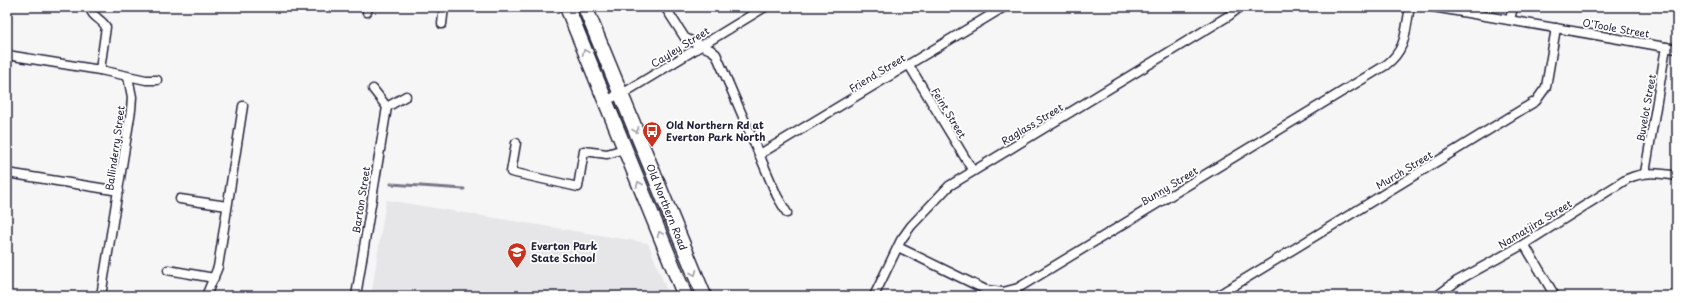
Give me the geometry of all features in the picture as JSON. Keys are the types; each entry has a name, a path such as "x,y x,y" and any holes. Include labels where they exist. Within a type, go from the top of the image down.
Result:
{"highway":[{"name":"Old Northern Road","path":"567,7 593,74 685,296"},
{"name":"Old Northern Road","path":"585,7 704,296"},
{"path":"593,74 600,69 606,58"}],"street":[{"path":"90,7 93,15 104,22 106,27 100,70"},
{"path":"442,24 444,7"},
{"path":"665,7 683,36 716,54 777,196 787,213"},
{"name":"Cayley Street","path":"605,101 621,94 765,7"},
{"name":"Friend Street","path":"760,154 1004,7"},
{"name":"Raglass Street","path":"874,296 910,226 942,191 1230,15 1240,7"},
{"name":"Bunny Street","path":"898,247 995,294 1011,291 1033,281 1386,65 1398,55 1402,49 1410,7"},
{"name":"O'Toole Street","path":"1433,7 1677,49"},
{"path":"1510,20 1512,7"},
{"name":"Murch Street","path":"1217,296 1230,293 1536,101 1546,87 1556,28"},
{"name":"Buvelot Street","path":"1645,173 1666,47"},
{"path":"7,56 100,70 146,80 157,80"},
{"name":"Feint Street","path":"909,65 973,171"},
{"name":"Ballinderry Street","path":"101,296 131,110 132,97 128,77"},
{"path":"373,90 386,107 406,96"},
{"path":"206,296 218,267 243,106"},
{"name":"Barton Street","path":"356,296 386,107"},
{"path":"516,143 511,172 578,186 584,151 607,154 624,149"},
{"path":"7,173 119,191"},
{"path":"1645,173 1658,173 1677,176"},
{"name":"Namatjira Street","path":"1437,296 1457,281 1524,244 1627,180 1645,173"},
{"path":"180,199 227,206"},
{"path":"1524,244 1555,296"},
{"path":"168,270 214,278"}],"shaded area":[{"name":"Everton Park State School","path":"386,200 648,243 669,296 371,296"}],"waterway":[{"path":"391,184 464,189"}],"place":[{"name":"Old Northern Rd at Everton Park North","path":"652,148"},
{"name":"Everton Park State School","path":"517,269"}]}
